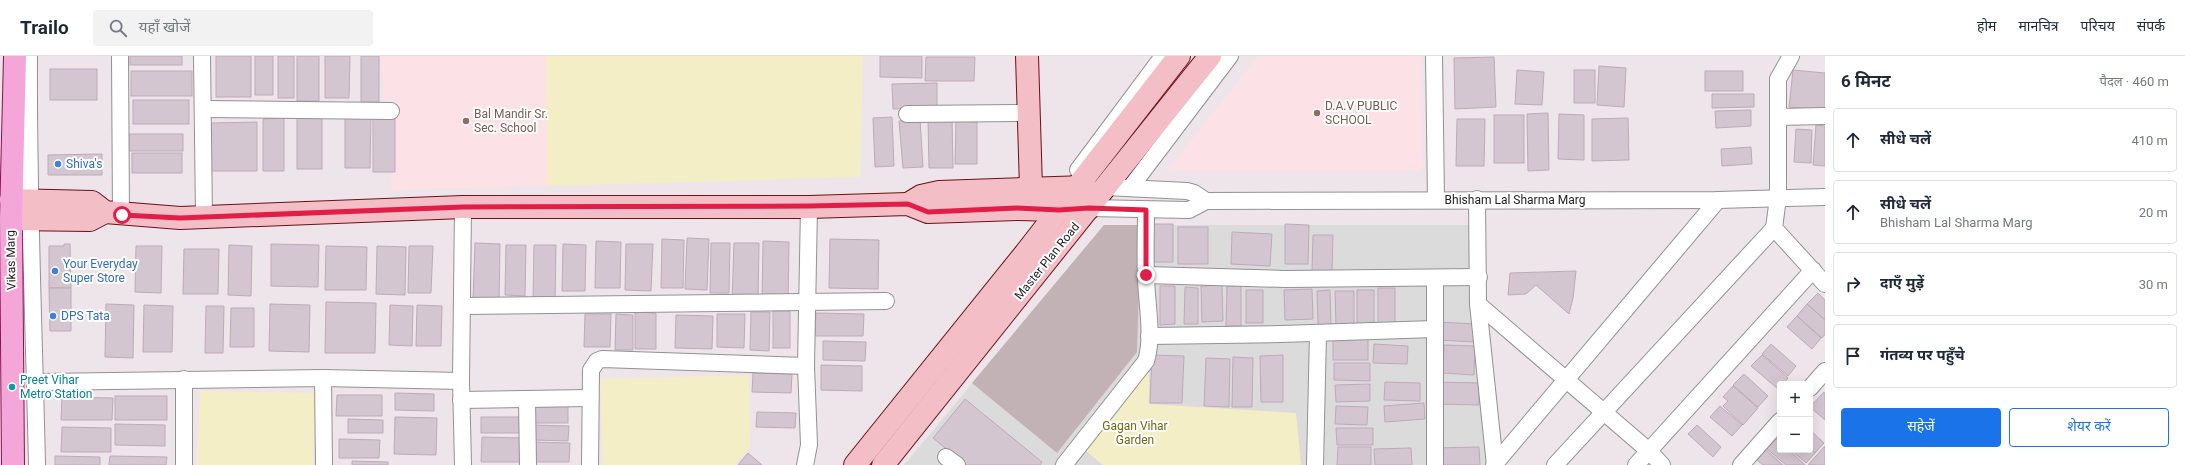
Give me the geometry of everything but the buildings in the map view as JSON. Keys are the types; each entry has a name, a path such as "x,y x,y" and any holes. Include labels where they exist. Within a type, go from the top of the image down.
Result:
{"main road":[{"name":"Vikas Marg","path":"14,465 21,210 15,56"}],"street":[{"path":"29,56 28,146 21,210 36,465"},
{"path":"113,214 120,56"},
{"path":"202,56 204,109 204,217"},
{"path":"1027,56 1030,199 1028,250"},
{"path":"1071,187 1164,56"},
{"name":"Master Plan Road","path":"855,465 1028,250 1059,210 1071,187 1179,56"},
{"name":"Master Plan Road","path":"883,465 1210,56"},
{"path":"1130,188 1230,56"},
{"path":"1434,56 1436,199"},
{"path":"1554,465 1604,414 1774,228 1778,198 1778,79 1791,56"},
{"path":"204,109 391,111"},
{"path":"908,114 1028,113"},
{"path":"1778,117 1825,116"},
{"path":"21,210 92,202 113,214 204,217 463,207 809,206 908,204 928,212 1030,199 1071,187 1187,191 1194,192 1206,201"},
{"name":"Bhisham Lal Sharma Marg","path":"1089,208 1189,210 1206,201 1436,199 1718,200 1825,197"},
{"path":"1030,199 1059,210 1089,208"},
{"path":"1477,199 1479,277 1478,304 1494,465"},
{"path":"1494,465 1718,200"},
{"path":"805,465 809,446 806,366 809,206"},
{"path":"463,207 461,400 464,465"},
{"path":"1064,465 1146,362 1149,351 1149,336 1146,275 1146,210"},
{"path":"1774,228 1825,284"},
{"path":"1636,465 1813,270"},
{"path":"1146,275 1285,279 1479,277"},
{"path":"1435,278 1435,465"},
{"path":"462,306 886,301"},
{"path":"1478,304 1566,379 1604,414 1649,451 1662,465"},
{"path":"1149,336 1435,329"},
{"path":"1315,465 1318,332"},
{"path":"590,465 589,398 591,370 597,361 602,359 806,366"},
{"path":"1813,385 1825,371"},
{"path":"41,382 324,378 461,381"},
{"path":"324,378 324,465"},
{"path":"184,379 184,465"},
{"path":"461,400 589,398"},
{"path":"527,399 528,465"},
{"path":"1741,465 1777,424"}],"shaded area":[{"name":"Bal Mandir Sr. Sec. School","path":"381,56 546,56 547,186 392,190"},
{"name":"D.A.V PUBLIC SCHOOL","path":"1258,56 1421,56 1422,171 1167,171"},
{"path":"1104,225 1481,225 1490,465 904,465"},
{"path":"1104,225 1141,225 1137,352 1057,453 972,383"}],"green space":[{"path":"546,56 863,56 860,177 547,186"},
{"name":"Gagan Vihar Garden","path":"1149,363 1149,404 1296,413 1301,465 1103,465 1085,450"},
{"path":"749,375 750,447 735,465 603,465 600,379"},
{"path":"200,391 315,393 313,465 197,465"}],"place":[{"name":"D.A.V PUBLIC SCHOOL","path":"1317,113"},
{"name":"Bal Mandir Sr. Sec. School","path":"466,121"},
{"name":"Shiva's","path":"58,164"},
{"name":"Your Everyday Super Store","path":"55,271"},
{"name":"DPS Tata","path":"53,316"},
{"name":"Preet Vihar Metro Station","path":"12,387"}],"route":[{"path":"122,215 180,218 463,207 809,206 908,204 928,212 1017,208 1059,210 1089,208 1146,210 1146,275"}]}
